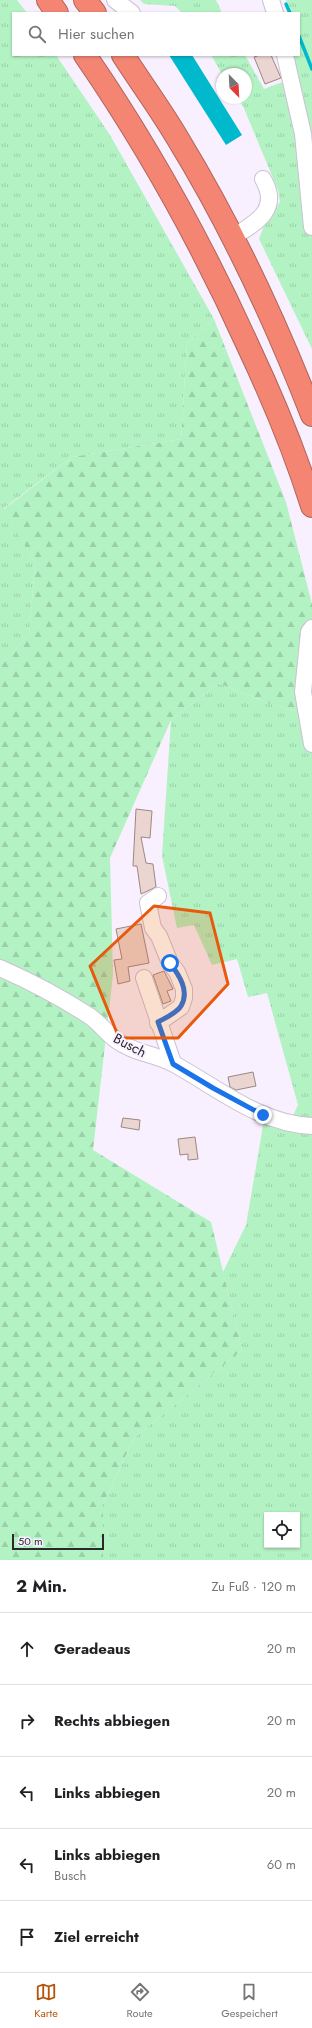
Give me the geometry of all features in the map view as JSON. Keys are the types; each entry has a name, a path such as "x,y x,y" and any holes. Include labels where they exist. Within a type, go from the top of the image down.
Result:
{"highway":[{"path":"48,0 56,12"},
{"path":"86,0 94,12"},
{"path":"86,56 153,161 200,246 230,306 273,400 312,506"},
{"path":"124,56 178,139 231,238 279,336 312,415"}],"street":[{"path":"115,0 131,12"},
{"path":"271,0 275,12"},
{"path":"285,56 304,134 312,227"},
{"path":"231,238 258,220 266,211 270,202 270,194 263,179"},
{"path":"312,628 309,632 303,692 312,744"},
{"path":"158,896 148,903 153,928 159,936 170,963 177,972 184,989 181,1007 158,1022"},
{"name":"Busch","path":"0,968 47,990 92,1018 116,1040 143,1054 173,1064 263,1115 292,1124 312,1126"},
{"path":"144,978 173,1064"}],"highlighted area":[{"path":"154,906 210,913 228,984 178,1038 119,1038 90,966"}],"green space":[{"path":"0,0 17,0 26,12 12,12 12,56 57,56 110,135 214,319 187,343 181,439 72,457 4,508 35,564 29,634 0,667"},
{"path":"140,0 216,0 222,12 181,12 175,6 144,4"},
{"path":"286,0 312,0 312,349 259,239 265,223 280,202 278,190 242,104 252,104 252,68 219,68 212,56 246,56 264,89 288,80 290,56 300,56 300,12 290,12 291,10"},
{"path":"214,319 286,502 312,604 312,715 271,704 218,683 171,720 110,858 113,975 93,1150 211,1222 242,1350 134,1438 103,1504 103,1560 0,1560 0,667 29,634 35,564 4,509 72,457 181,439 187,343"},
{"path":"218,683 271,704 312,715 312,1560 103,1560 103,1504 134,1438 242,1350 223,1272 246,1225 265,1114 290,1122 298,1105 267,993 248,997 237,959 212,965 194,925 177,928 162,856 171,720"}],"water":[{"path":"170,56 193,56 216,93 216,104 223,104 242,135 226,145"}],"building":[{"path":"271,56 281,78 265,84 254,57"},
{"path":"136,809 152,811 150,838 141,837 146,863 153,864 156,887 141,894 137,866 133,866"},
{"path":"141,924 149,963 128,967 130,981 118,984 114,960 122,959 116,929"},
{"path":"164,971 173,989 167,991 171,1001 163,1004 153,975"},
{"path":"253,1072 256,1086 236,1090 230,1087 228,1077"},
{"path":"123,1118 140,1120 139,1130 121,1127"},
{"path":"195,1137 198,1159 188,1160 188,1154 180,1155 178,1139"}],"waterway":[{"path":"286,4 290,12"},
{"path":"300,39 312,69"}],"route":[{"path":"170,963 177,972 184,989 184,998 181,1007 158,1022 173,1064 263,1115"}]}
